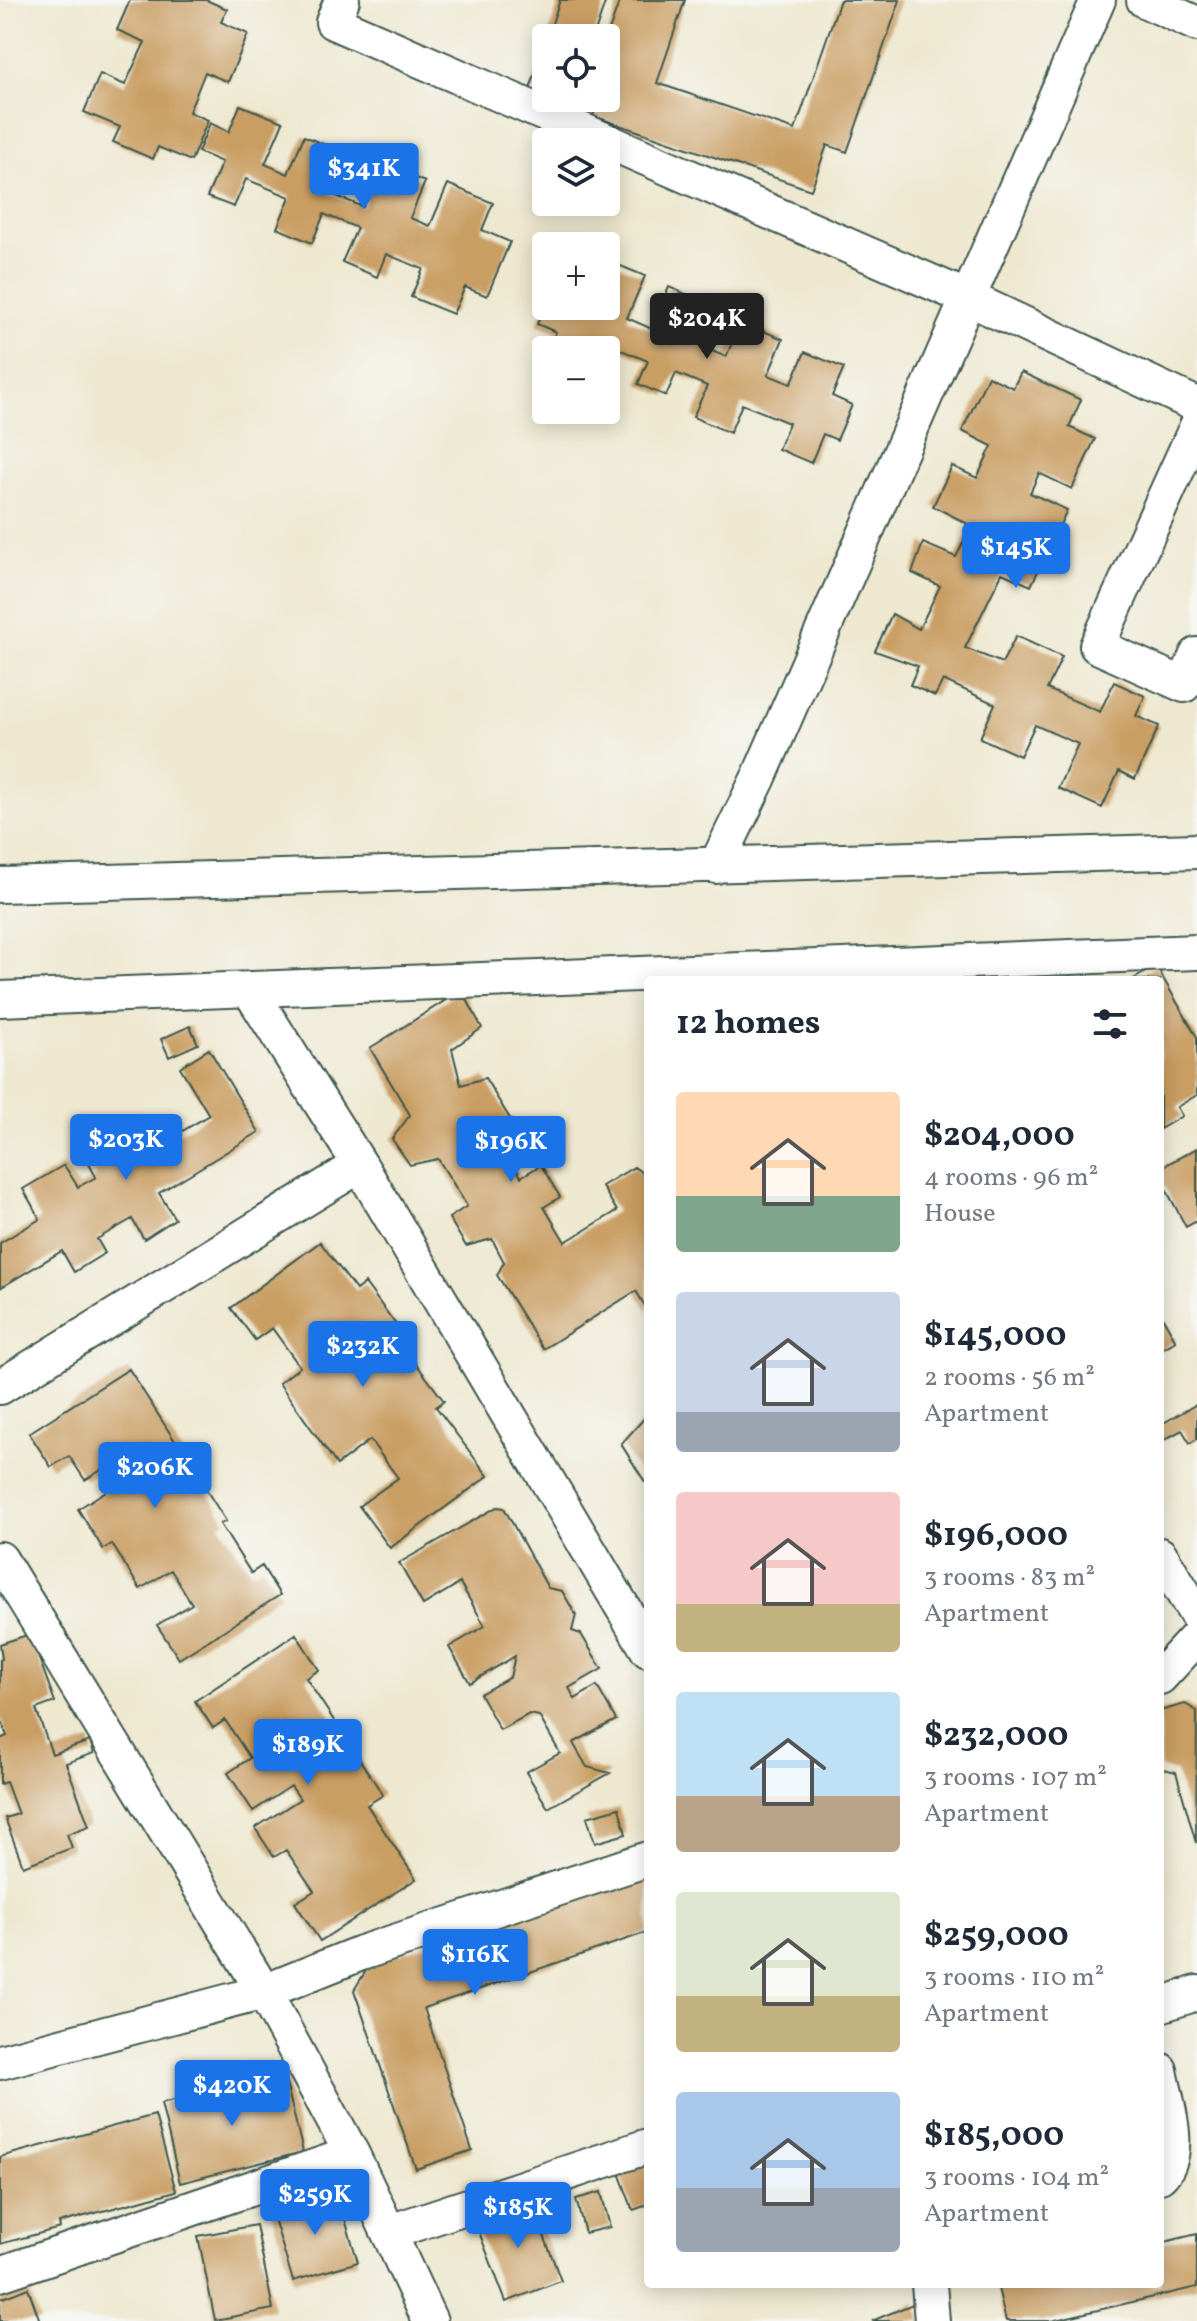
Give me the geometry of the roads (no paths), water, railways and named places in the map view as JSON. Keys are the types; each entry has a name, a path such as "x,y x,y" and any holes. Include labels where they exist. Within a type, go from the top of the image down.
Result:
{"street":[{"path":"342,0 333,22 968,298 1197,405"},
{"path":"716,866 772,749 1098,0"},
{"path":"1144,0 1197,24"},
{"path":"1197,426 1097,646 1184,685 1197,655"},
{"path":"0,885 1197,851"},
{"path":"727,976 837,973 1197,952"},
{"path":"0,999 644,978"},
{"path":"249,989 360,1165 644,1643"},
{"path":"0,1387 360,1165"},
{"path":"0,1559 264,1992 352,2154 430,2321"},
{"path":"1164,1561 1197,1615"},
{"path":"1164,1673 1197,1637"},
{"path":"0,2062 264,1992 361,1953 644,1860"},
{"path":"1164,2004 1197,1993"},
{"path":"1164,2093 1174,2149 1164,2172"},
{"path":"390,2232 644,2147"},
{"path":"0,2274 352,2154"},
{"path":"929,2288 932,2321"}]}
